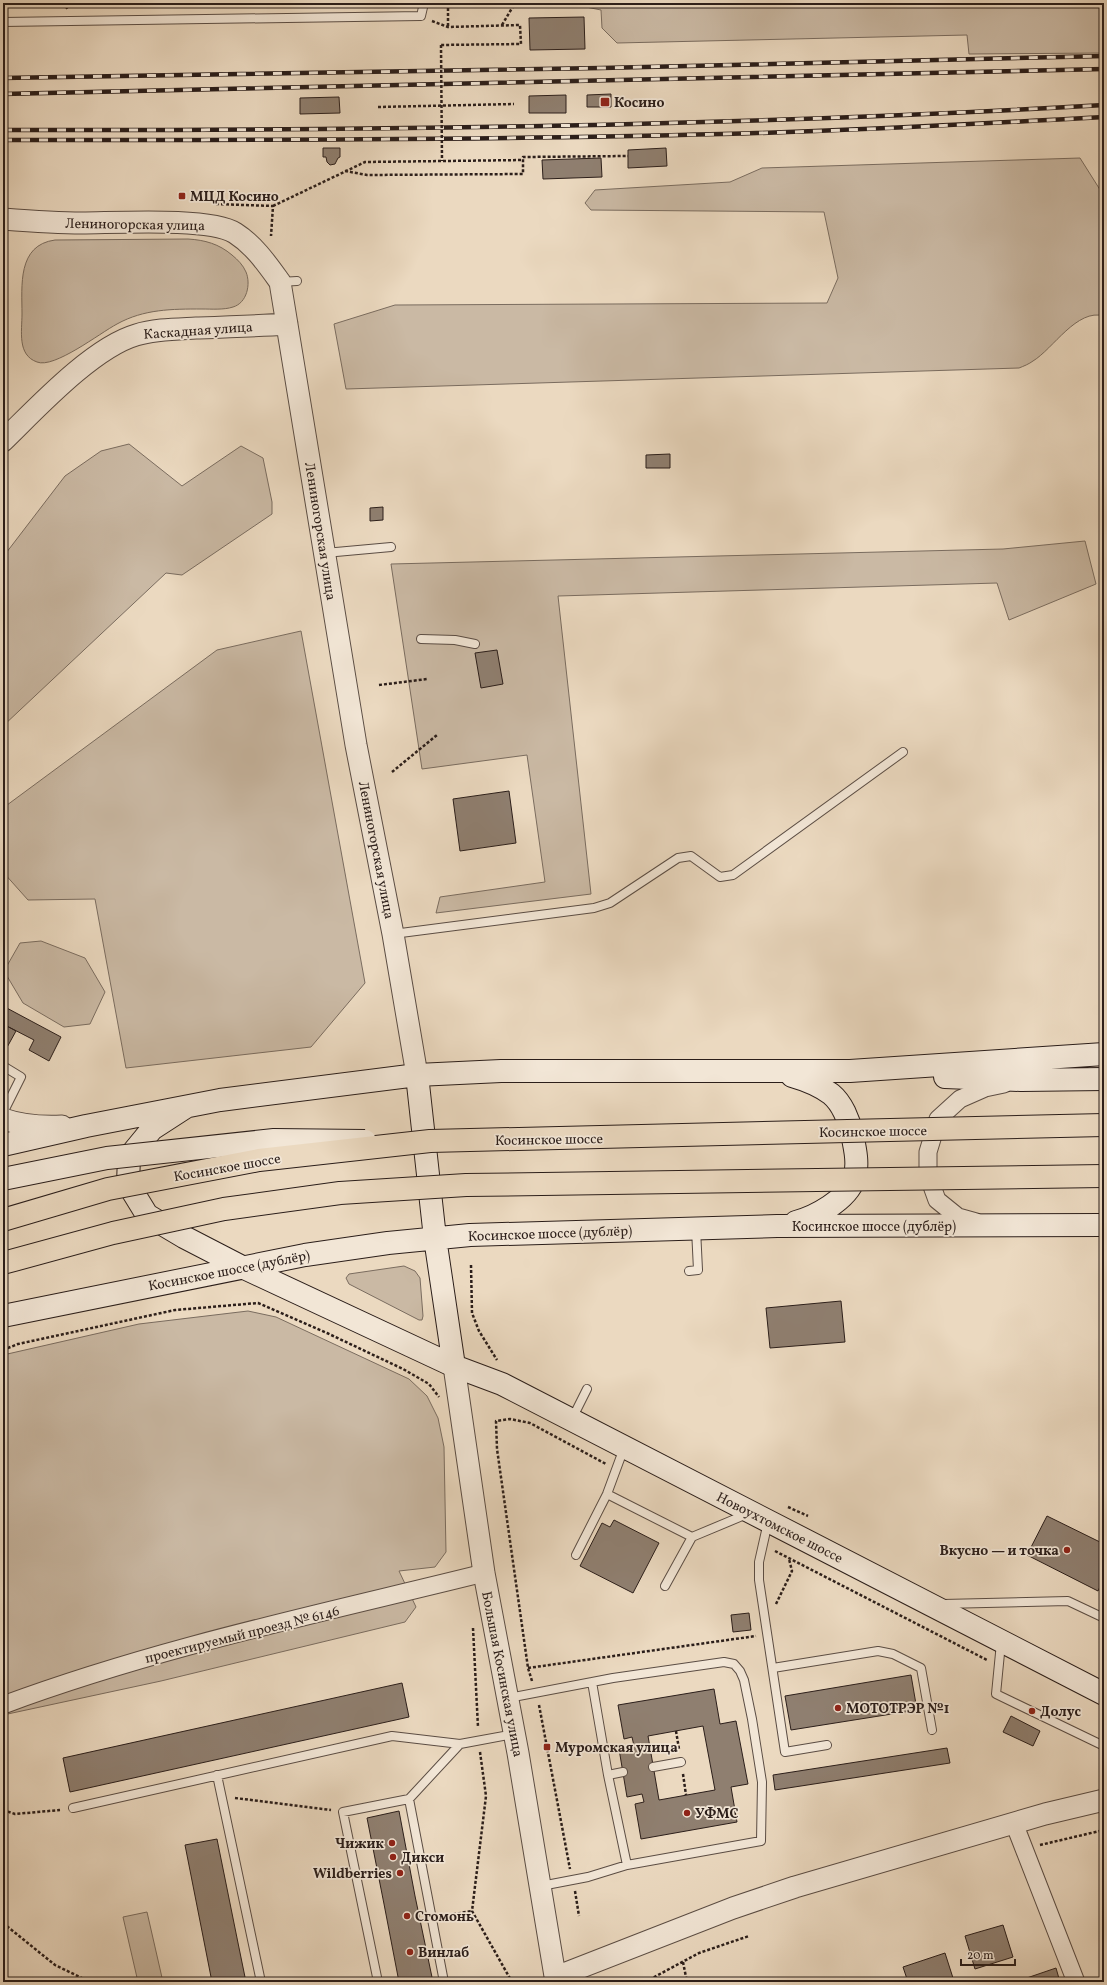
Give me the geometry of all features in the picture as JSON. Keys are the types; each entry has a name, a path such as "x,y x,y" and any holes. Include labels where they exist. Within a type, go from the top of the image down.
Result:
{"highway":[{"name":"Косинское шоссе","path":"3,1220 108,1189 259,1160 430,1141 1104,1125"},
{"path":"3,1263 113,1233 224,1209 340,1193 466,1185 1104,1176"}],"main road":[{"path":"3,1145 86,1126 186,1106 318,1086 417,1075 501,1071 850,1071 1104,1054"},
{"path":"850,1071 1021,1080 1104,1079"},
{"path":"778,1226 821,1213 841,1197 854,1180 857,1154 849,1120 832,1095 810,1082 781,1072"},
{"path":"417,1075 435,1238 454,1366"},
{"name":"Новоухтомское шоссе","path":"186,1106 152,1129 129,1157 128,1184 148,1215 184,1237 242,1267 454,1366 502,1384 1104,1694"},
{"path":"3,1179 107,1158 274,1140 430,1141"},
{"name":"Косинское шоссе (дублёр)","path":"3,1316 305,1255 388,1243 495,1233 778,1226 1104,1225"}],"street":[{"name":"Лениногорская улица","path":"3,220 80,223 196,224 216,227 234,232 288,281 287,324 324,554 356,745 393,934 417,1075"},
{"name":"Каскадная улица","path":"3,441 50,395 81,369 105,351 134,335 161,330 287,324"},
{"path":"986,1226 958,1216 937,1200 928,1175 928,1152 938,1118 960,1099 985,1088 1021,1080"},
{"path":"3,1119 15,1124 35,1127 86,1126"},
{"name":"Большая Косинская улица","path":"454,1366 484,1573 508,1698 556,1980"},
{"name":"проектируемый проезд № 6146","path":"3,1705 48,1688 141,1659 484,1573"},
{"path":"556,1980 754,1901 1045,1814 1104,1800"},
{"path":"1014,1823 1076,1982"}],"lane":[{"path":"3,22 421,16 424,3"},
{"path":"324,554 390,547"},
{"path":"421,639 455,640 475,644"},
{"path":"393,934 594,908 610,903 678,858 691,856 720,877 733,875 902,752"},
{"path":"3,1066 21,1077 3,1113"},
{"path":"689,1271 698,1270 696,1228"},
{"path":"572,1420 586,1389"},
{"path":"576,1555 607,1494 624,1447"},
{"path":"607,1494 692,1537 759,1517 763,1545 759,1562 759,1580 785,1752 827,1745"},
{"path":"665,1586 692,1537"},
{"path":"933,1605 1068,1601 1104,1618"},
{"path":"1001,1640 996,1694 1104,1746"},
{"path":"773,1668 878,1651 893,1654 921,1668 932,1730"},
{"path":"508,1698 536,1694 592,1682 724,1662 734,1664 740,1671 744,1680 752,1719 762,1782 761,1841 627,1865 588,1877 541,1886"},
{"path":"592,1682 608,1775 627,1865"},
{"path":"73,1808 392,1736 460,1744 514,1734"},
{"path":"378,1982 343,1812 408,1799 460,1744"},
{"path":"653,1767 681,1762"},
{"path":"608,1775 623,1772"},
{"path":"217,1775 262,1982"},
{"path":"408,1799 444,1982"}],"path":[{"path":"442,161 441,45 521,44 520,25 448,27 448,3"},
{"path":"502,25 515,3"},
{"path":"378,107 514,104"},
{"path":"216,204 273,206 365,162 523,160 523,157 628,156"},
{"path":"345,171 367,174 523,174 523,160"},
{"path":"271,236 273,206"},
{"path":"379,685 427,679"},
{"path":"392,772 437,735"},
{"path":"471,1265 472,1313 479,1331 498,1362"},
{"path":"3,1350 18,1344 175,1310 258,1303 327,1333 403,1369 429,1384 441,1400"},
{"path":"580,1916 536,1694 528,1668 497,1449 496,1421 510,1419 530,1423 616,1470"},
{"path":"763,1545 999,1666"},
{"path":"764,1608 776,1604 782,1594 792,1571 788,1559"},
{"path":"473,1625 479,1740 486,1796 472,1911 512,1982"},
{"path":"528,1668 768,1635"},
{"path":"222,1797 343,1812"},
{"path":"3,1810 15,1814 73,1808"},
{"path":"1025,1849 1104,1830"},
{"path":"432,1918 472,1911"},
{"path":"3,1923 54,1965 90,1982"},
{"path":"648,1981 699,1953 749,1936"},
{"path":"683,1962 687,1982"}],"shaded area":[{"path":"566,3 1104,3 1104,53 969,54 967,35 617,43 602,28 601,10"},
{"path":"1080,158 1104,196 1104,316 1094,315 1084,318 1066,331 1041,355 1030,363 1019,368 346,389 334,324 395,305 827,303 838,278 824,212 591,210 585,203 595,190 730,182 762,168"},
{"path":"55,240 200,240 217,245 232,255 242,265 246,272 248,287 242,302 226,309 169,310 137,315 117,324 77,349 45,363 37,362 26,354 23,348 21,335 22,280 24,268 28,258 34,250 43,243"},
{"path":"129,444 182,486 241,446 263,458 272,502 272,514 182,575 166,573 3,726 3,557 65,476 101,451"},
{"path":"1085,541 1096,584 1009,620 997,583 558,596 591,894 436,913 440,897 545,882 527,755 422,769 391,564 1003,549"},
{"path":"301,631 365,983 311,1047 126,1068 95,899 28,900 3,872 3,808 217,650"},
{"path":"41,941 85,958 105,992 90,1024 64,1027 23,1003 4,971 20,943"},
{"path":"404,1266 415,1271 420,1278 422,1320 419,1320 349,1284 346,1278 349,1274"},
{"path":"248,1311 276,1317 409,1379 427,1396 438,1418 444,1447 446,1552 435,1567 399,1571 416,1607 405,1622 161,1681 3,1715 3,1355 139,1324"},
{"path":"147,1912 163,1982 138,1982 123,1917"}],"building":[{"path":"584,17 585,49 530,50 529,18"},
{"path":"611,94 611,107 587,107 587,95"},
{"path":"566,95 566,113 529,113 529,96"},
{"path":"339,97 340,113 300,114 300,98"},
{"path":"323,148 340,148 340,157 335,164 330,165 327,162 326,157 323,157"},
{"path":"666,148 667,166 628,168 628,150"},
{"path":"601,158 602,177 543,179 542,160"},
{"path":"670,454 670,468 646,468 646,455"},
{"path":"383,507 383,520 370,521 370,508"},
{"path":"497,650 503,684 481,688 475,653"},
{"path":"509,791 516,843 460,851 453,799"},
{"path":"3,1006 61,1037 49,1061 29,1050 34,1040 3,1024"},
{"path":"3,1024 16,1031 5,1051 6,1057 3,1063"},
{"path":"841,1301 845,1342 770,1348 766,1308"},
{"name":"Вкусно — и точка","path":"1047,1516 1104,1544 1104,1578 1098,1591 1027,1555"},
{"path":"614,1520 659,1543 633,1593 580,1566 602,1523 610,1527"},
{"path":"749,1613 751,1630 733,1632 731,1615"},
{"path":"911,1675 917,1710 791,1730 785,1696"},
{"path":"402,1683 409,1717 70,1792 63,1758"},
{"path":"714,1689 720,1724 736,1721 748,1784 731,1787 737,1822 641,1839 635,1804 644,1802 642,1794 627,1797 619,1749 634,1746 632,1737 624,1739 618,1705","holes":["703,1726 715,1790 659,1800 648,1736"]},
{"path":"1011,1716 1040,1731 1033,1746 1003,1732"},
{"path":"947,1748 950,1763 775,1790 773,1775"},
{"path":"399,1811 433,1982 399,1982 367,1818"},
{"path":"217,1839 246,1982 212,1982 185,1845"},
{"path":"1003,1925 1013,1957 975,1969 965,1936"},
{"path":"945,1953 953,1978 939,1982 908,1982 903,1967"},
{"path":"1056,1968 1060,1982 1018,1982 1018,1981"},
{"path":"1104,1976 1104,1982 1095,1982 1094,1980"}],"railway":[{"path":"3,78 602,68 1104,56"},
{"path":"3,94 1104,69"},
{"path":"3,130 554,126 829,118 1104,105"},
{"path":"3,140 363,139 632,136 770,133 1104,117"}],"place":[{"name":"Косино","path":"605,102"},
{"name":"МЦД Косино","path":"182,196"},
{"name":"Вкусно — и точка","path":"1067,1550"},
{"name":"МОТОТРЭР №1","path":"838,1708"},
{"name":"Долус","path":"1032,1711"},
{"name":"Муромская улица","path":"547,1747"},
{"name":"УФМС","path":"687,1813"},
{"name":"Чижик","path":"392,1843"},
{"name":"Дикси","path":"393,1857"},
{"name":"Wildberries","path":"400,1873"},
{"name":"Сгомонь","path":"407,1916"},
{"name":"Винлаб","path":"410,1952"}]}
